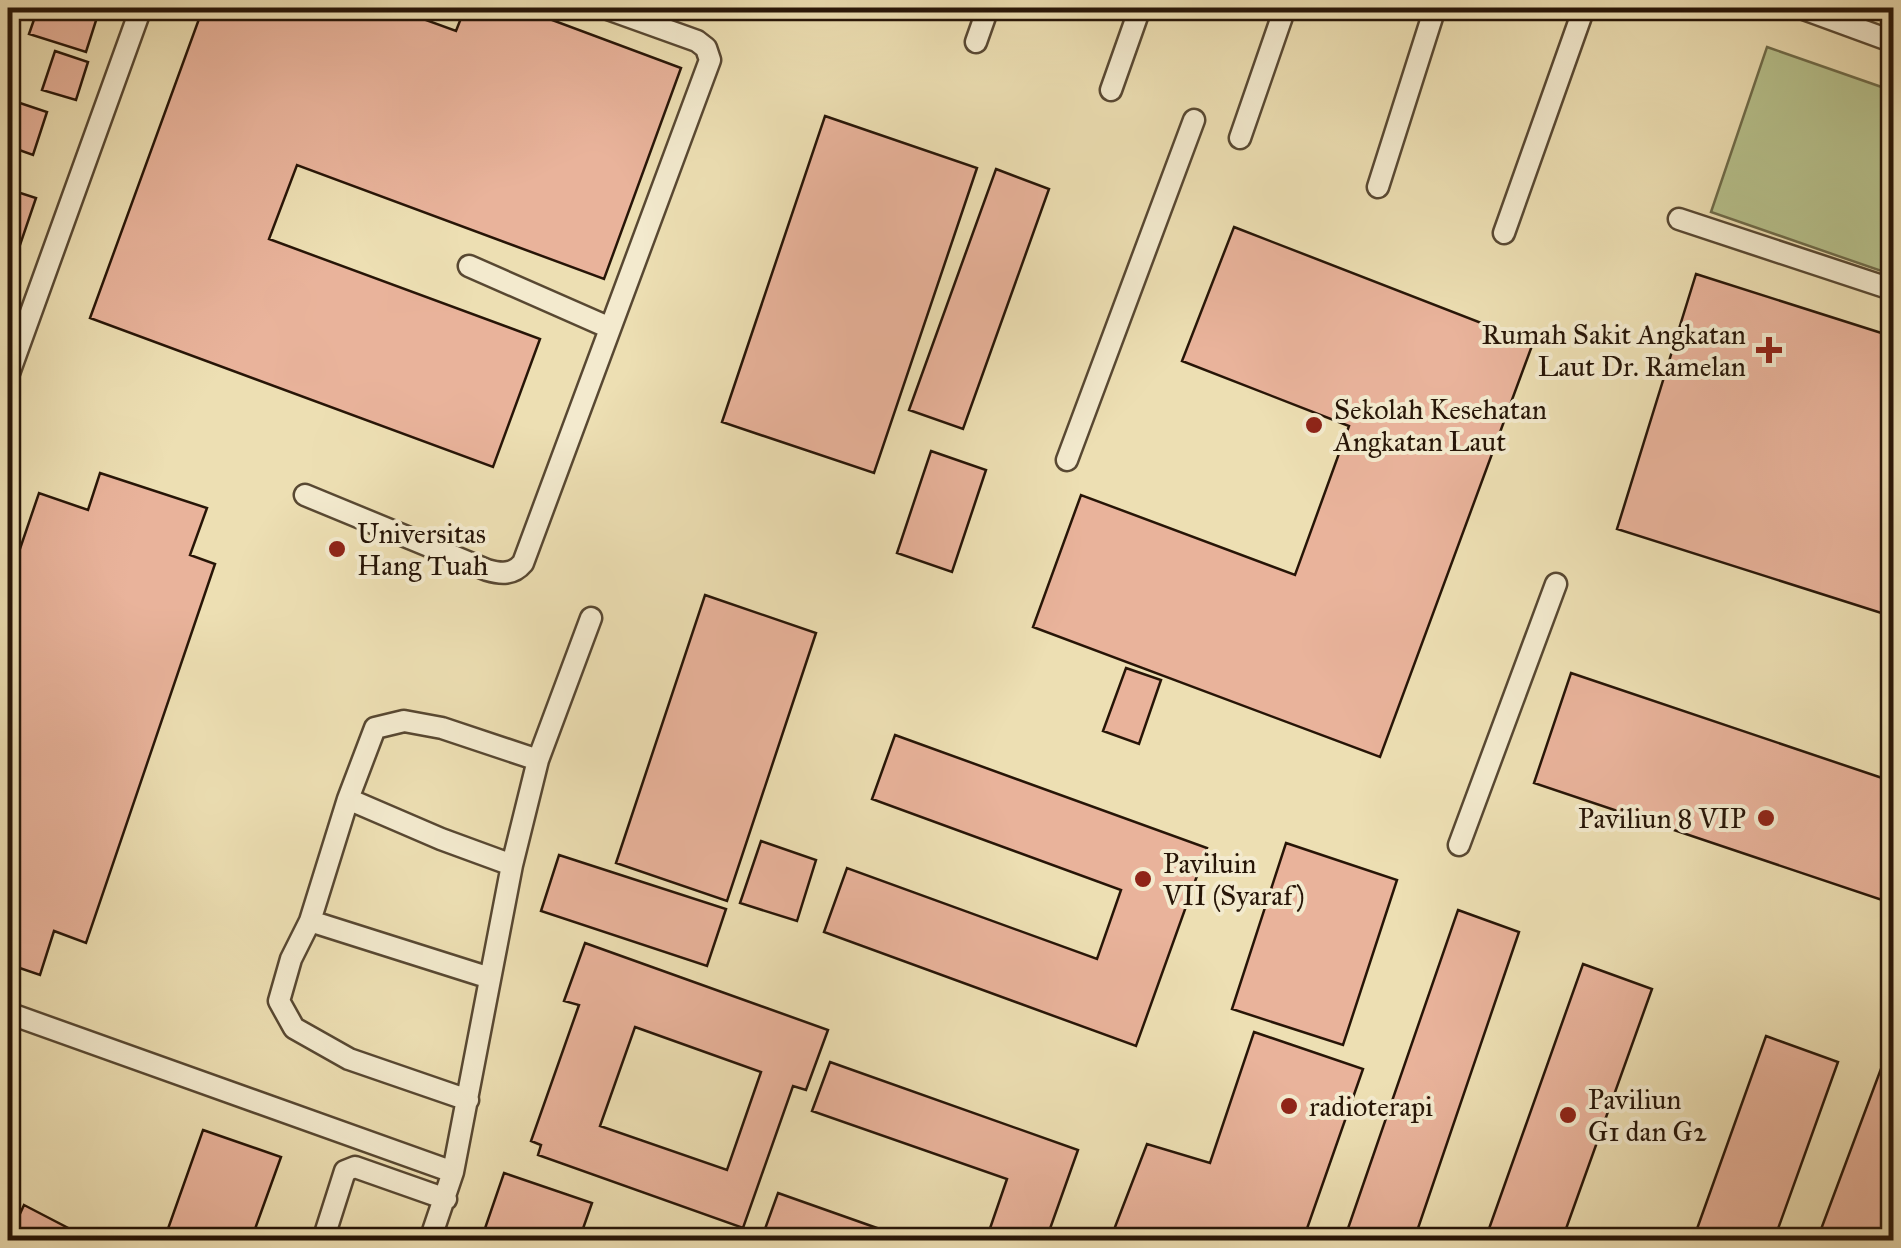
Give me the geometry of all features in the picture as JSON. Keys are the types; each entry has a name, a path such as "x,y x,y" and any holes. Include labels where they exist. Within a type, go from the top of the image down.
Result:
{"lane":[{"path":"8,376 141,8"},
{"path":"305,496 487,570 506,574 517,571 523,563 710,60 706,48 697,41 605,8"},
{"path":"976,42 988,8"},
{"path":"1110,90 1140,8"},
{"path":"1240,138 1286,8"},
{"path":"1378,187 1436,8"},
{"path":"1504,232 1584,8"},
{"path":"1802,8 1894,42"},
{"path":"1067,460 1194,120"},
{"path":"1679,219 1894,290"},
{"path":"470,266 610,328"},
{"path":"1459,845 1556,584"},
{"path":"430,1240 453,1172 512,865 538,760 591,618"},
{"path":"468,1100 349,1058 294,1028 280,1001 375,728 404,722 442,728 538,760"},
{"path":"348,799 512,865"},
{"path":"310,921 490,978"},
{"path":"8,1013 453,1172"},
{"path":"323,1240 346,1172 355,1166 446,1199"}],"green space":[{"path":"1767,47 1893,91 1893,275 1711,212"}],"building":[{"path":"38,8 100,8 86,52 29,34"},
{"path":"203,8 393,8 456,31 465,8 520,8 681,68 604,279 297,165 269,239 540,339 493,467 90,318"},
{"path":"55,51 88,62 76,100 42,90"},
{"path":"8,99 47,112 33,155 8,146"},
{"path":"825,116 977,168 874,473 722,422"},
{"path":"996,169 1049,189 963,429 909,410"},
{"path":"8,189 36,198 20,245 8,241"},
{"path":"1234,227 1533,343 1380,757 1033,627 1081,495 1295,575 1349,426 1182,361"},
{"path":"1696,274 1894,337 1894,617 1617,529"},
{"path":"931,451 986,470 952,572 897,553"},
{"path":"100,473 207,508 190,555 215,564 86,943 54,931 40,975 8,964 8,584 39,493 88,510"},
{"path":"705,595 816,633 727,901 616,863"},
{"path":"1126,668 1161,680 1139,744 1103,731"},
{"name":"Paviliun 8 VIP","path":"1571,673 1894,782 1894,904 1534,783"},
{"name":"Paviluin VII (Syaraf)","path":"895,735 1207,848 1136,1046 824,932 847,868 1097,959 1121,890 872,799"},
{"path":"761,841 816,860 797,921 740,903"},
{"path":"1286,843 1397,880 1343,1045 1232,1009"},
{"path":"559,855 726,909 707,966 541,911"},
{"path":"1458,910 1519,932 1414,1240 1344,1240"},
{"path":"585,943 828,1030 806,1090 793,1086 743,1228 538,1155 541,1145 531,1141 579,1005 564,1001","holes":["635,1027 761,1072 727,1170 600,1126"]},
{"name":"Paviliun G1 dan G2","path":"1583,964 1652,989 1562,1240 1485,1240"},
{"name":"radioterapi","path":"1254,1032 1363,1069 1303,1240 1110,1240 1147,1144 1210,1163"},
{"path":"1766,1036 1838,1062 1774,1240 1693,1240"},
{"path":"1885,1058 1894,1061 1894,1240 1817,1240"},
{"path":"830,1062 1078,1150 1046,1240 986,1240 1007,1179 812,1111"},
{"path":"203,1130 281,1157 251,1240 164,1240"},
{"path":"504,1173 592,1203 579,1240 481,1240"},
{"path":"778,1193 911,1240 761,1240"},
{"path":"24,1205 72,1230 66,1240 8,1240"}],"place":[{"name":"Rumah Sakit Angkatan Laut Dr. Ramelan","path":"1769,350"},
{"name":"Sekolah Kesehatan Angkatan Laut","path":"1314,425"},
{"name":"Universitas Hang Tuah","path":"337,549"},
{"name":"Paviliun 8 VIP","path":"1766,818"},
{"name":"Paviluin VII (Syaraf)","path":"1143,879"},
{"name":"radioterapi","path":"1289,1106"},
{"name":"Paviliun G1 dan G2","path":"1568,1115"}]}
